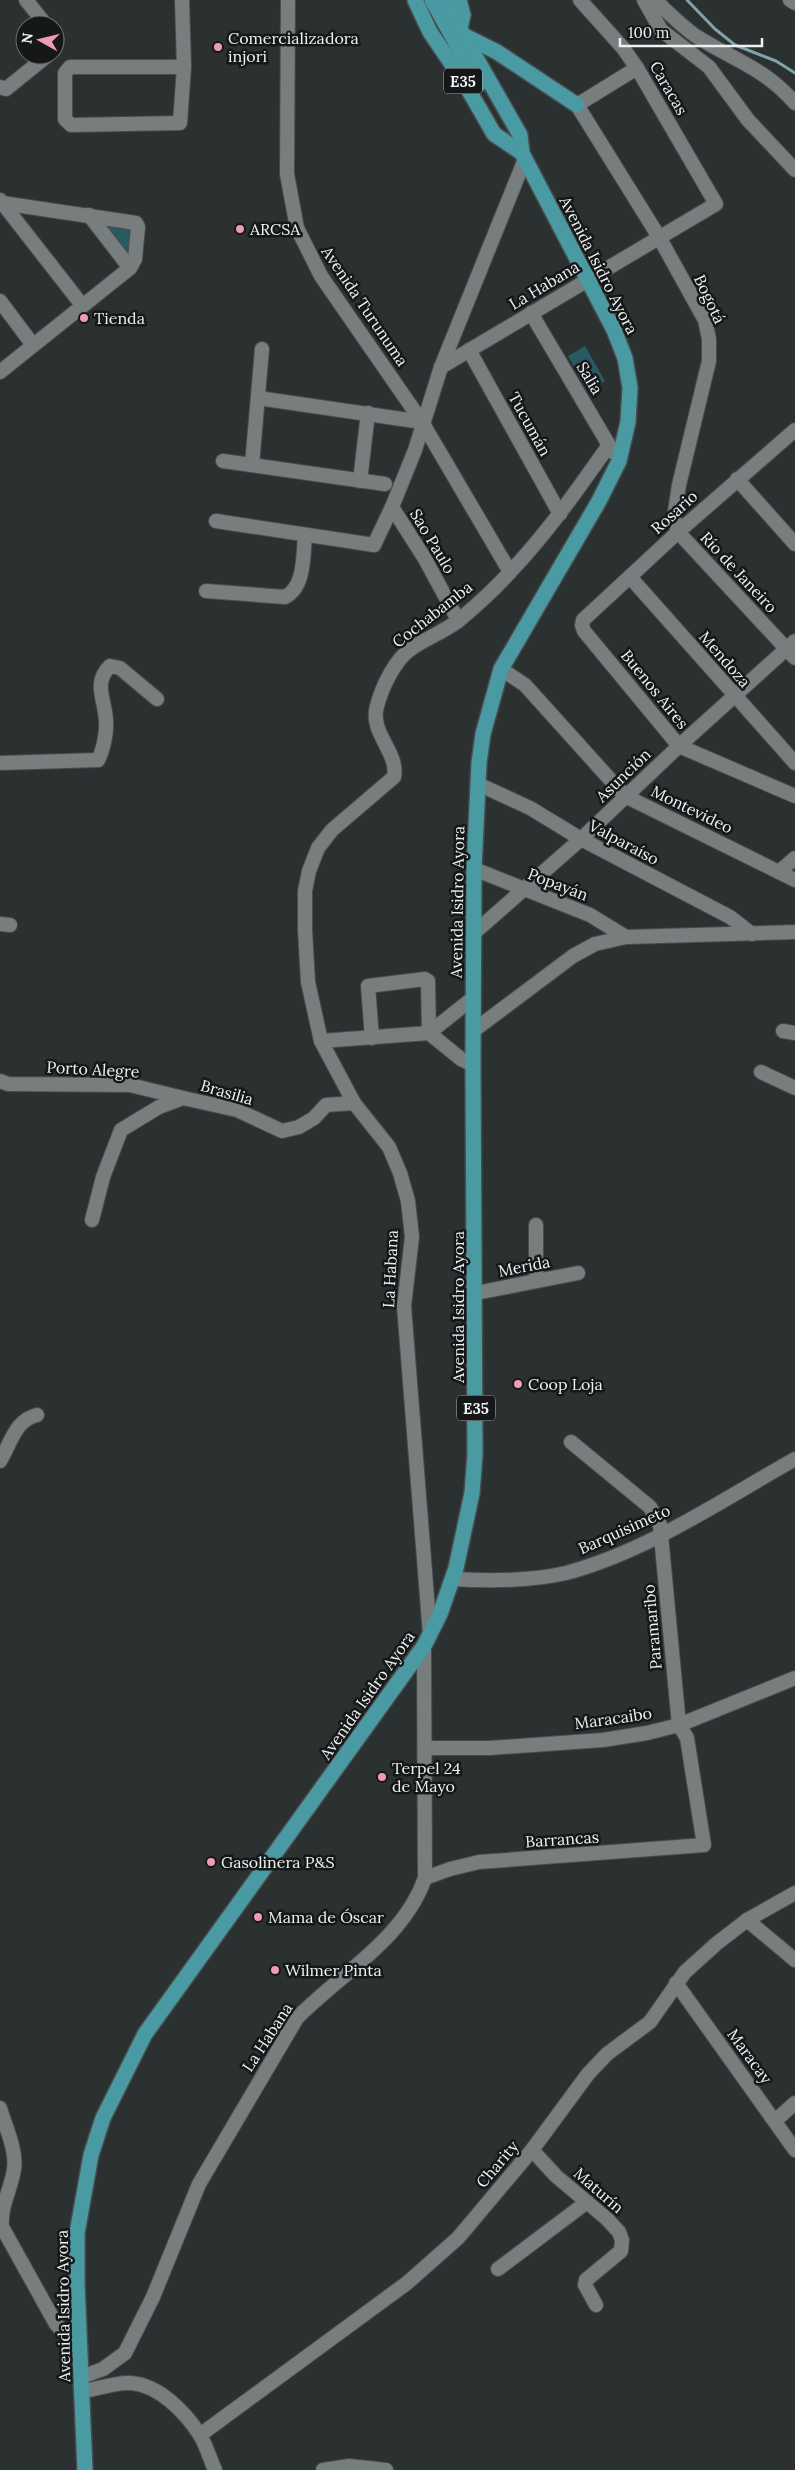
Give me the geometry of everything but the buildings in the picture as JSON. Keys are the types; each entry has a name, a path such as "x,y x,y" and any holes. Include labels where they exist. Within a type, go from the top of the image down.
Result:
{"main road":[{"name":"Avenida Isidro Ayora","path":"415,0 430,32 464,82 484,120 494,134 522,154"},
{"path":"432,0 444,26 522,154"},
{"name":"Avenida Isidro Ayora","path":"85,2470 76,2284 77,2233 91,2155 103,2118 145,2034 427,1640 440,1614 464,1535 475,1454 474,868 478,784 483,734 501,669 599,501 619,461 628,422 630,388 625,358 614,330 522,154 520,135 461,32 446,0"},
{"path":"459,0 463,15 461,32 497,52 577,105"}],"street":[{"path":"26,0 38,15"},
{"path":"182,0 184,67 180,123 72,125 65,119 65,73 70,67 184,67"},
{"name":"Avenida Turunuma","path":"288,0 287,174 298,228 321,276 422,422 510,572"},
{"name":"Caracas","path":"580,0 623,48 637,68 716,204"},
{"path":"644,0 661,30 709,67 748,120 795,170"},
{"path":"655,0 698,37 768,77 795,102"},
{"path":"660,0 682,24"},
{"path":"790,0 795,3"},
{"path":"0,88 6,89 36,65"},
{"path":"577,105 637,68"},
{"name":"Bogotá","path":"577,105 659,237 705,320 709,339 709,361 679,485 674,518 678,532"},
{"path":"216,521 374,546 415,450 422,422 441,367 522,154"},
{"path":"0,372 130,268 134,259 138,225 89,215 1,202"},
{"path":"1,202 82,305"},
{"name":"La Habana","path":"441,367 716,204"},
{"path":"89,215 130,268"},
{"path":"0,300 34,345"},
{"name":"Salia","path":"531,313 619,461"},
{"path":"252,465 262,349"},
{"name":"Tucumán","path":"469,350 560,514"},
{"path":"258,398 422,422"},
{"path":"360,481 368,413"},
{"name":"Rosario","path":"582,625 584,620 678,532 795,430"},
{"name":"Cochabamba","path":"305,930 306,891 309,871 318,848 332,830 394,777 394,765 376,728 374,718 380,698 403,655 458,620 510,572 560,514 609,445"},
{"path":"223,461 385,484"},
{"path":"737,479 795,544"},
{"name":"Sao Paulo","path":"392,507 425,559 458,620"},
{"name":"Río de Janeiro","path":"678,532 792,649"},
{"path":"206,591 285,597 293,593 299,582 305,536"},
{"name":"Mendoza","path":"630,577 795,763"},
{"name":"Buenos Aires","path":"582,625 584,631 679,746 795,796"},
{"name":"Asunción","path":"474,933 581,839 679,746 792,649"},
{"path":"0,762 98,760 101,753 106,721 99,686 105,671 110,666 120,668 157,699"},
{"name":"Montevideo","path":"501,669 525,685 625,796 795,880"},
{"name":"Valparaíso","path":"478,784 530,808 581,839 730,917 752,934"},
{"path":"779,872 795,858"},
{"name":"Popayán","path":"474,868 524,890 590,915 626,937"},
{"name":"La Habana","path":"81,2377 102,2369 125,2353 153,2297 199,2184 297,2018 317,1997 363,1959 405,1918 420,1894 425,1878 427,1640 404,1306 412,1237 408,1201 400,1173 389,1147 354,1103 321,1042 308,982 305,930"},
{"path":"473,1031 573,956 595,944 626,937 795,932"},
{"path":"372,1038 368,986 425,978 428,981 429,1033 461,1059 473,1065"},
{"path":"321,1042 429,1033 473,998"},
{"path":"761,1072 795,1088"},
{"name":"Porto Alegre","path":"0,1081 8,1084 130,1085 183,1098"},
{"name":"Brasilia","path":"92,1220 103,1177 121,1130 159,1107 183,1098 237,1110 282,1131 299,1127 314,1118 326,1104 354,1103"},
{"path":"536,1225 536,1281"},
{"name":"Merida","path":"476,1293 578,1273"},
{"path":"0,1461 16,1430 26,1418 37,1415"},
{"name":"Paramaribo","path":"571,1442 650,1507 660,1524 679,1725 687,1738 704,1845"},
{"name":"Barquisimeto","path":"452,1579 492,1580 565,1573 603,1561 661,1535 795,1459"},
{"name":"Maracaibo","path":"426,1748 490,1748 603,1740 647,1733 679,1725 795,1678"},
{"name":"Barrancas","path":"425,1878 470,1864 704,1845"},
{"name":"Charity","path":"200,2435 407,2283 458,2238 532,2150 588,2074 607,2054 650,2022 676,1983 716,1944 747,1920 795,1893"},
{"path":"747,1920 795,1960"},
{"name":"Maracay","path":"676,1983 795,2150"},
{"path":"775,2121 795,2103"},
{"path":"1,2117 13,2153 14,2168 3,2205 2,2227 56,2324 80,2350"},
{"name":"Maturín","path":"532,2150 556,2176 607,2219 619,2232 622,2245 618,2255 586,2280 585,2285 596,2305"},
{"path":"498,2269 587,2202"},
{"path":"81,2392 122,2384 140,2384 165,2397 178,2408 200,2435 216,2470"},
{"path":"323,2470 349,2466 384,2470"}],"shaded area":[{"path":"103,222 134,228 129,258"},
{"path":"585,346 605,381 587,390 568,356"}],"waterway":[{"path":"687,0 715,29 735,45 776,61 795,73"}],"place":[{"name":"Comercializadora injori","path":"218,47"},
{"name":"ARCSA","path":"240,229"},
{"name":"Tienda","path":"84,318"},
{"name":"Coop Loja","path":"518,1384"},
{"name":"Terpel 24 de Mayo","path":"382,1777"},
{"name":"Gasolinera P&S","path":"211,1862"},
{"name":"Mama de Óscar","path":"258,1917"},
{"name":"Wilmer Pinta","path":"275,1970"}]}
